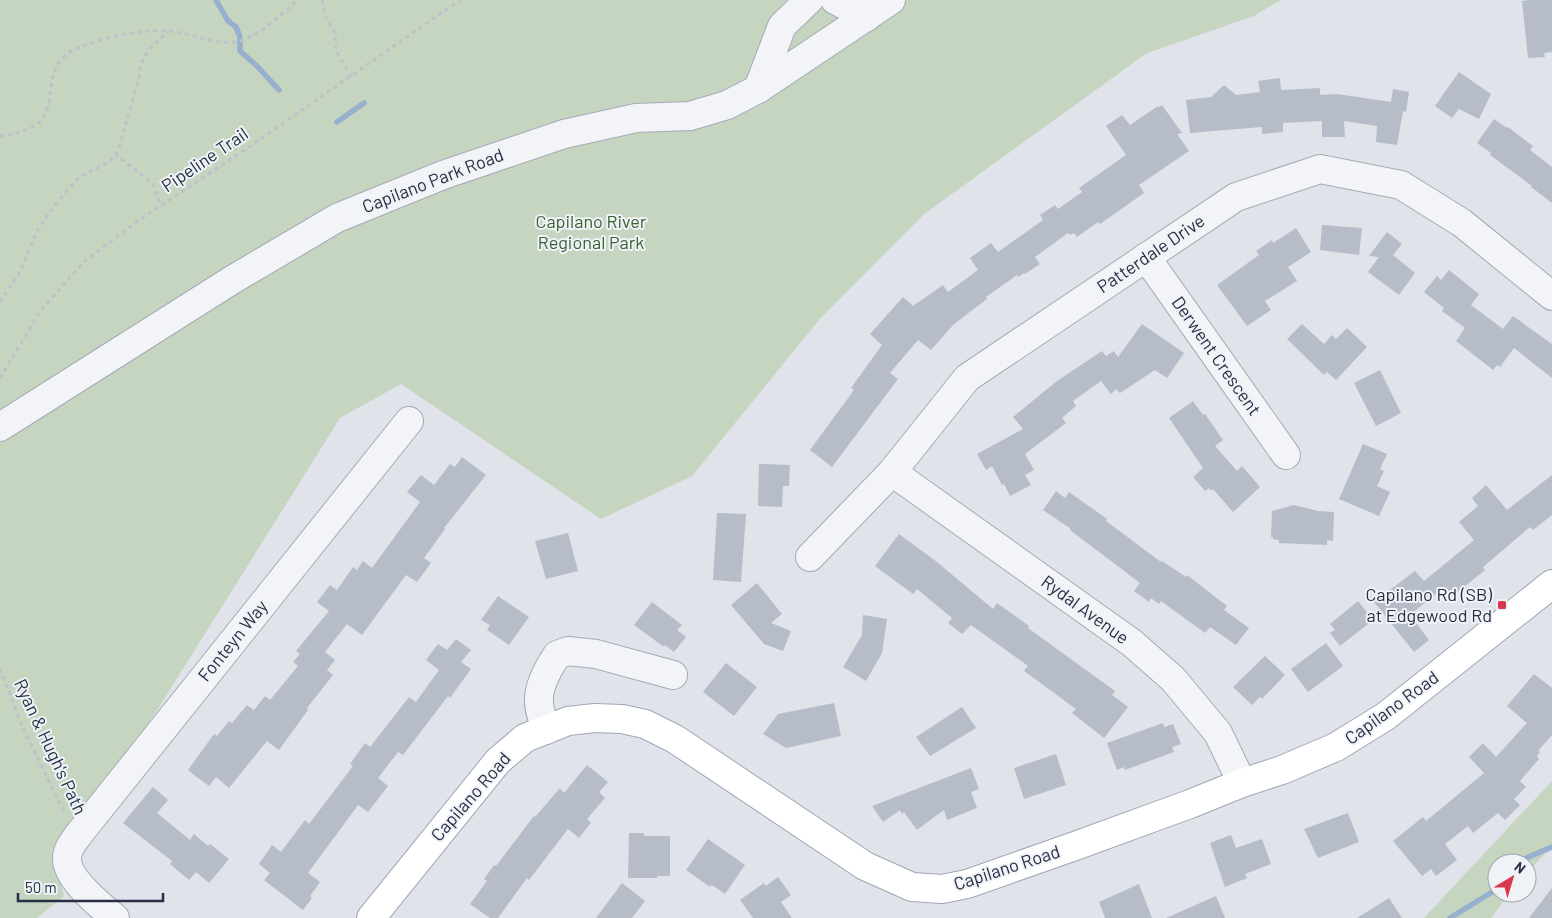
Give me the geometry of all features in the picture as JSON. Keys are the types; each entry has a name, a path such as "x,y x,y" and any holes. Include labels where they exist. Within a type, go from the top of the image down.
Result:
{"main road":[{"name":"Capilano Road","path":"371,918 498,761 525,738 568,721 596,718 622,719 645,724 676,739 865,866 912,887 942,889 967,884 1066,849 1242,783 1282,770 1336,747 1386,716 1552,584"}],"street":[{"path":"758,89 782,26 809,0"},
{"path":"835,0 867,17"},
{"name":"Capilano Park Road","path":"0,427 232,280 337,218 442,175 564,134 636,118 690,116 727,105 758,89 891,0"},
{"name":"Patterdale Drive","path":"810,557 892,472 967,378 1236,197 1320,169 1401,185 1462,223 1552,296"},
{"name":"Derwent Crescent","path":"1146,257 1286,455"},
{"name":"Fonteyn Way","path":"115,918 90,897 73,875 67,858 69,850 79,834 409,422"},
{"name":"Rydal Avenue","path":"892,472 1132,643 1173,679 1218,733 1242,783"},
{"path":"546,730 538,698 548,670 557,655 568,651 596,654 673,675"}],"path":[{"path":"0,136 25,131 37,124 48,106 52,73 63,58 77,48 108,37 142,32 169,31 224,42 242,40 259,32 298,0"},
{"path":"322,0 325,16 335,33 336,51 351,76"},
{"name":"Pipeline Trail","path":"0,378 41,310 85,261 139,220 460,0"},
{"path":"0,302 20,272 38,228 55,205 79,177 109,162 118,150 130,113 135,85 140,74 140,65 147,52 169,31"},
{"path":"115,154 153,184 161,206"},
{"name":"Ryan & Hugh's Path","path":"0,669 22,726 70,826 79,834"}],"green space":[{"name":"Capilano River Regional Park","path":"0,0 1281,0 1254,16 1147,53 924,214 818,321 692,476 601,519 401,384 340,418 134,747 52,850 64,896 37,918 0,918"},
{"path":"1552,781 1552,846 1537,862 1537,853 1487,853 1487,903 1502,903 1491,918 1424,918"}],"building":[{"path":"1552,0 1552,52 1544,53 1545,57 1528,58 1522,1"},
{"path":"1459,72 1491,94 1479,119 1459,109 1452,118 1435,106"},
{"path":"1280,78 1281,90 1320,88 1320,95 1337,94 1391,102 1393,89 1409,92 1406,112 1403,111 1397,145 1376,142 1377,126 1344,121 1345,137 1322,137 1322,121 1283,123 1283,132 1262,134 1262,127 1190,133 1186,100 1211,97 1224,85 1236,95 1260,92 1258,81"},
{"path":"1162,105 1182,133 1177,134 1189,151 1139,185 1144,193 1100,224 1098,222 1077,237 1074,233 1070,235 1068,233 1035,257 1040,264 1025,274 1018,277 1017,275 986,297 987,299 954,324 931,350 918,340 890,373 898,379 832,467 810,450 854,390 851,388 882,345 870,334 903,297 913,306 943,285 948,292 978,270 970,258 991,243 998,252 1043,220 1040,215 1055,205 1058,209 1082,192 1079,188 1126,155 1106,126 1122,115 1130,125"},
{"path":"1494,119 1533,146 1530,150 1552,167 1552,203 1477,143"},
{"path":"1322,225 1362,228 1359,255 1320,250"},
{"path":"1296,228 1311,252 1288,267 1297,281 1265,301 1271,310 1247,326 1217,285 1259,255 1256,251 1272,240 1273,243"},
{"path":"1387,232 1402,244 1393,255 1415,273 1399,295 1368,272 1379,257 1369,256"},
{"path":"1449,270 1479,294 1471,305 1503,329 1513,316 1552,344 1552,378 1514,348 1500,367 1497,365 1493,370 1456,341 1465,328 1442,311 1444,308 1424,292 1437,276 1441,280"},
{"path":"1142,324 1184,353 1167,378 1155,370 1120,393 1116,389 1111,394 1101,381 1073,401 1076,406 1062,418 1066,423 1025,454 1034,470 1025,475 1031,485 1010,496 992,466 986,470 977,454 1023,429 1013,417 1057,381 1102,351 1106,356 1114,351 1118,357"},
{"path":"1302,324 1324,344 1332,335 1336,339 1347,328 1367,347 1336,380 1327,372 1324,375 1287,339"},
{"path":"1380,370 1401,413 1376,426 1354,383"},
{"path":"1193,401 1203,415 1205,414 1223,440 1215,446 1237,471 1242,466 1260,487 1233,512 1213,489 1211,491 1209,488 1205,491 1193,477 1203,468 1169,418"},
{"path":"1363,444 1387,454 1380,469 1384,471 1377,486 1390,492 1379,516 1339,499"},
{"path":"462,457 486,475 444,528 424,558 431,563 417,582 406,575 362,635 347,624 325,652 335,660 327,670 333,675 307,708 308,710 279,750 267,741 229,788 216,777 209,786 188,770 214,734 217,736 229,721 232,723 247,705 254,710 265,696 270,700 298,666 293,662 300,654 296,651 329,611 317,602 330,585 337,590 353,567 357,570 363,561 372,568 420,502 407,492 421,475 434,485 450,464 455,467"},
{"path":"759,464 790,465 789,486 783,486 782,507 758,506"},
{"path":"1552,475 1552,515 1533,530 1530,527 1483,567 1485,570 1448,600 1440,590 1410,615 1429,640 1414,652 1374,602 1415,571 1424,581 1474,540 1459,522 1478,506 1472,498 1486,485 1507,510"},
{"path":"1056,491 1065,498 1069,492 1107,519 1106,521 1161,562 1186,577 1187,575 1227,606 1224,610 1249,628 1236,645 1210,627 1205,633 1161,601 1159,604 1151,598 1149,602 1134,591 1140,583 1071,529 1043,510"},
{"path":"1294,505 1318,511 1334,512 1333,541 1327,540 1327,545 1279,543 1279,540 1273,539 1271,537 1272,511"},
{"path":"717,513 746,514 741,582 713,580"},
{"path":"568,533 578,571 546,579 535,541"},
{"path":"899,534 937,562 993,609 997,603 1029,626 1028,628 1115,691 1112,695 1128,707 1104,738 1072,713 1076,709 1024,671 1028,666 971,625 962,634 948,623 952,618 917,589 913,594 875,566"},
{"path":"757,583 782,614 771,623 791,631 783,651 764,644 731,605"},
{"path":"498,596 529,617 509,645 487,630 490,625 481,620"},
{"path":"1358,601 1373,620 1340,646 1330,633 1335,630 1330,624"},
{"path":"652,602 682,625 677,630 686,637 674,652 634,625"},
{"path":"863,615 887,619 882,653 866,681 843,667 862,635"},
{"path":"456,639 471,650 461,662 471,669 450,698 448,696 403,755 398,752 378,778 388,786 368,812 358,805 308,873 320,882 303,910 264,880 270,873 259,864 272,845 281,852 305,820 309,824 353,766 350,764 365,743 370,747 409,697 416,702 439,670 426,660 438,644 447,650"},
{"path":"1326,643 1343,666 1308,692 1291,669"},
{"path":"1265,656 1285,675 1262,699 1260,697 1252,705 1233,687"},
{"path":"726,663 757,687 734,716 703,692"},
{"path":"1534,674 1552,688 1552,735 1538,751 1540,752 1537,756 1539,759 1520,781 1526,787 1514,799 1520,805 1505,820 1498,813 1473,833 1468,826 1445,844 1457,860 1436,876 1431,869 1422,876 1393,841 1423,817 1426,821 1484,773 1469,757 1483,743 1496,757 1527,723 1507,706"},
{"path":"834,703 841,736 786,748 763,734 778,714"},
{"path":"962,707 976,728 930,756 916,737"},
{"path":"1163,723 1164,727 1173,724 1181,744 1172,747 1174,752 1125,770 1124,767 1117,770 1107,743"},
{"path":"1056,754 1066,785 1024,799 1014,768"},
{"path":"587,765 608,782 599,792 605,798 587,819 591,823 579,838 568,829 529,880 527,878 498,918 490,918 470,904 487,881 484,879 494,865 496,866 534,816 560,788 564,793"},
{"path":"971,768 979,789 971,792 977,808 947,820 944,810 917,830 904,812 902,814 900,810 883,822 872,806"},
{"path":"153,787 168,800 157,813 190,840 194,834 208,846 210,844 229,859 209,883 196,872 189,880 170,864 172,861 123,823"},
{"path":"1348,813 1359,842 1318,858 1304,829"},
{"path":"629,833 644,833 644,836 670,836 670,876 628,878"},
{"path":"1231,835 1236,848 1262,839 1271,864 1245,874 1247,878 1225,887 1210,843"},
{"path":"708,839 745,865 725,894 712,885 710,887 686,870"},
{"path":"778,877 791,895 781,902 792,918 753,918 740,900 764,883 766,886"},
{"path":"622,883 645,901 632,918 596,918"},
{"path":"1139,884 1152,918 1105,918 1099,902"},
{"path":"1552,888 1552,918 1529,918"},
{"path":"1216,896 1225,918 1166,918"},
{"path":"1389,898 1402,918 1357,918"}],"waterway":[{"path":"216,0 228,21 236,27 240,37 240,51 279,90"},
{"path":"337,122 364,103"},
{"path":"1537,853 1552,847"},
{"path":"1450,918 1487,895"}],"place":[{"name":"Capilano Rd (SB) at Edgewood Rd","path":"1502,605"}]}
